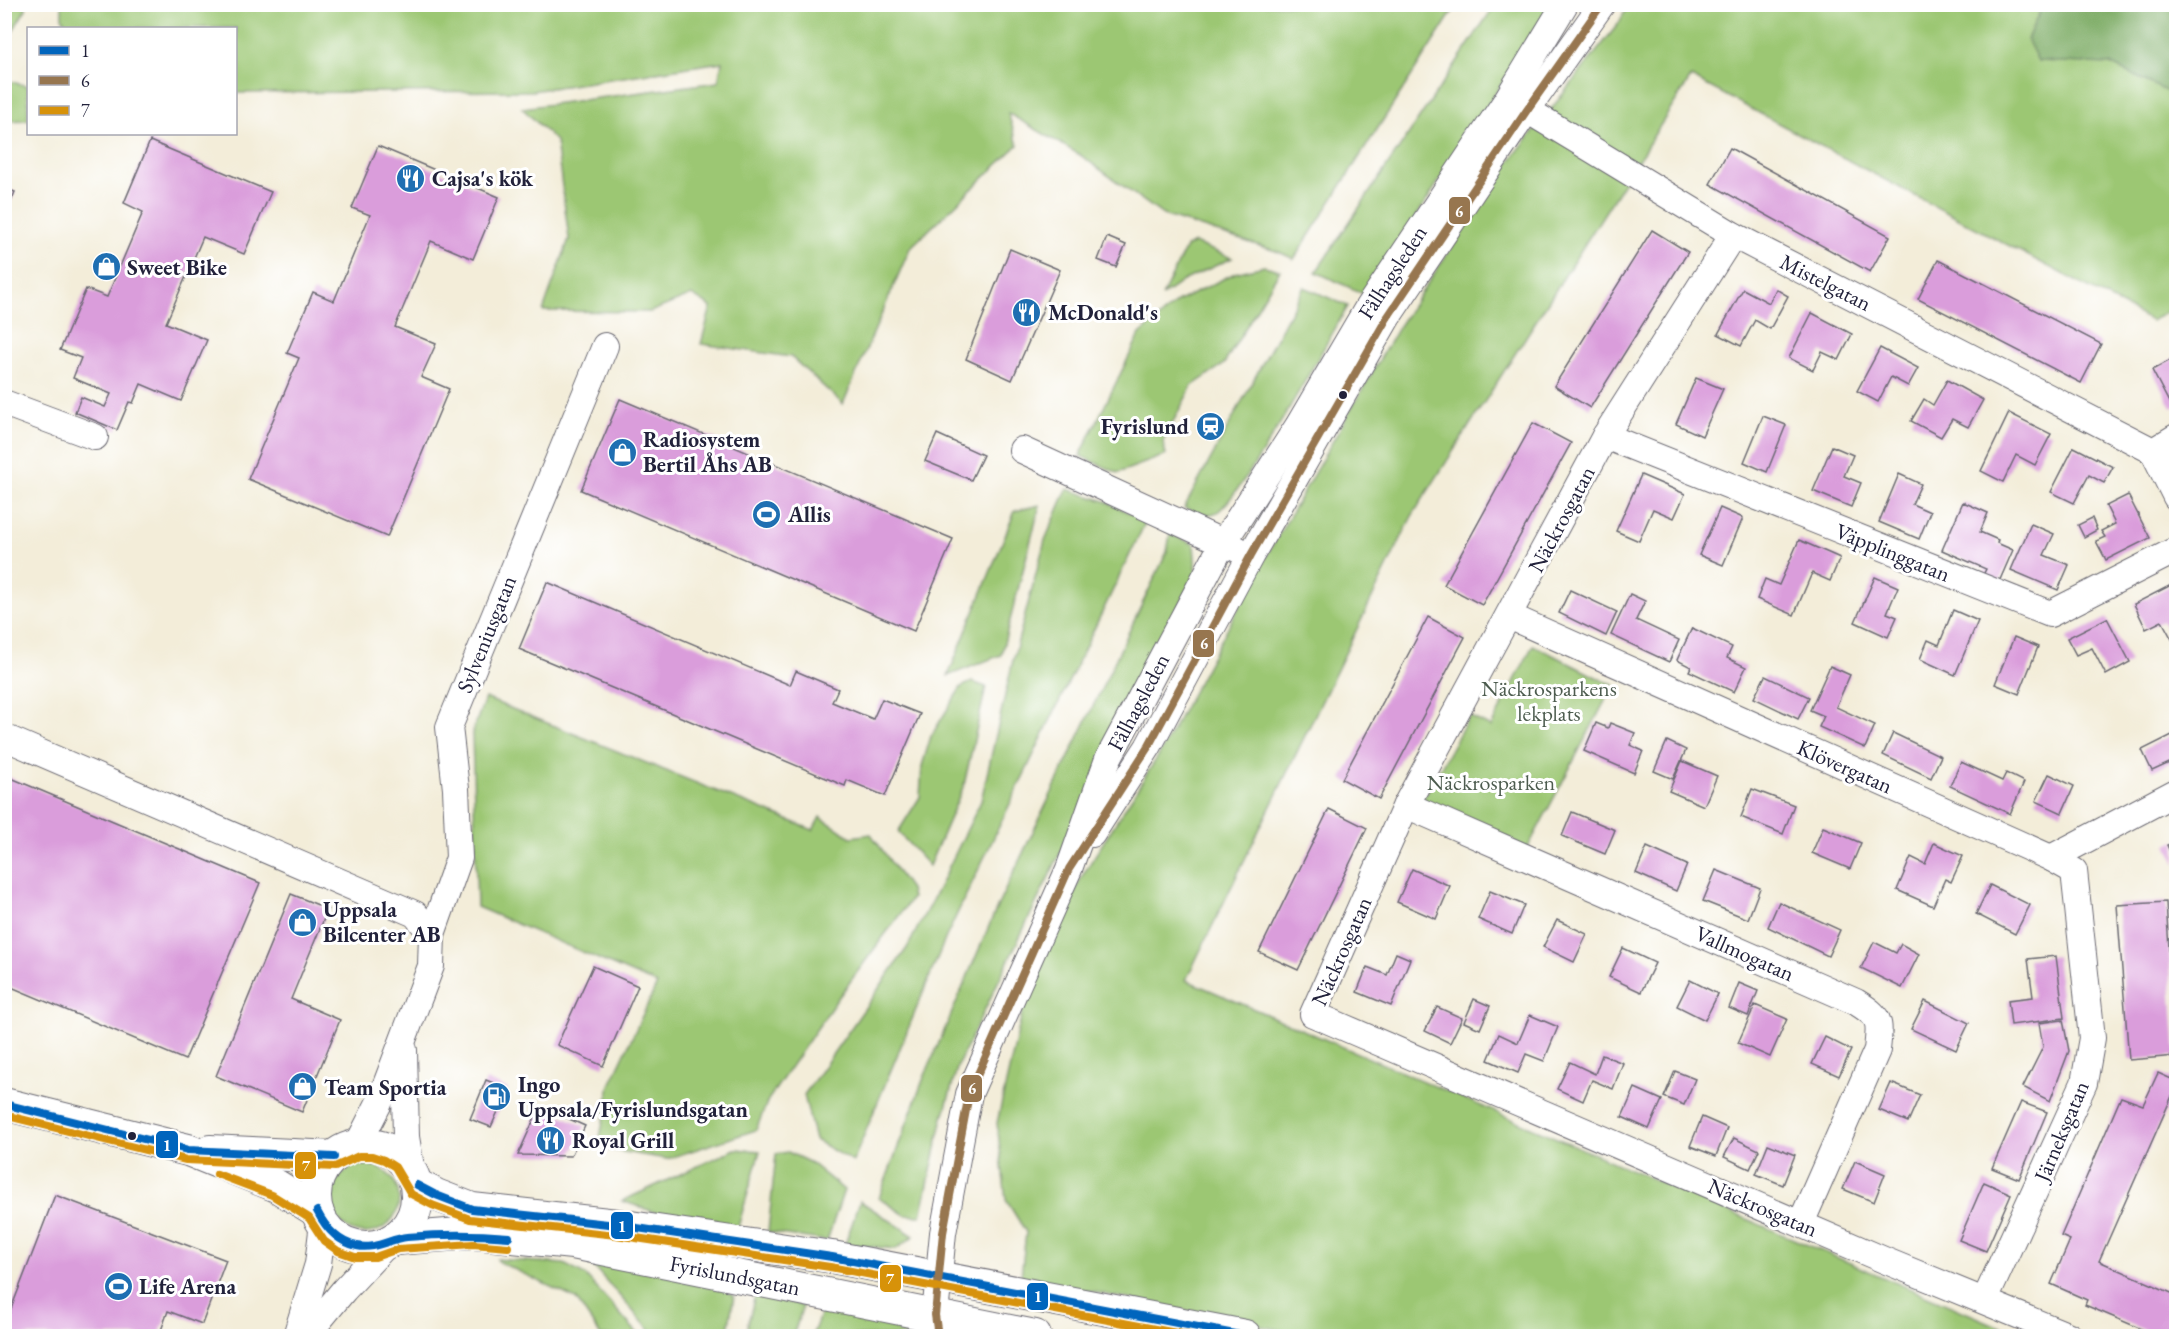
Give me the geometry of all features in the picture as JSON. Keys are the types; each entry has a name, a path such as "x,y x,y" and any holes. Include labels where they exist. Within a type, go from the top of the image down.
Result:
{"main road":[{"path":"4,1104 188,1150 277,1186 320,1217 338,1239 358,1247 373,1247 392,1241 407,1228 414,1215 417,1200 414,1179 402,1160 388,1150 373,1146 345,1151 188,1150"},
{"path":"320,1217 315,1196 318,1181 324,1168 345,1151"},
{"name":"Fyrislundsgatan","path":"414,1179 436,1196 472,1209 617,1225 832,1257 1245,1336"},
{"name":"Fyrislundsgatan","path":"392,1241 472,1233 573,1243 937,1326 1035,1336"}],"street":[{"name":"Fålhagsleden","path":"1069,869 1148,747 1251,555 1387,318 1517,105 1565,4"},
{"name":"Fålhagsleden","path":"937,1326 938,1276 943,1233 969,1094 1069,869 1108,759 1223,543 1298,426 1368,307 1517,105 1602,4"},
{"name":"Mistelgatan","path":"1517,105 1733,235 2153,451"},
{"name":"Näckrosgatan","path":"1733,235 1605,436 1406,805 1313,1014 2069,1336"},
{"name":"Sylveniusgatan","path":"345,1151 379,1103 431,966 432,934 459,858 456,789 449,727 605,346"},
{"path":"4,403 95,437"},
{"name":"Väpplinggatan","path":"1605,436 2050,614 2176,550"},
{"path":"2176,437 2153,451 2176,497"},
{"path":"1022,450 1251,555"},
{"name":"Klövergatan","path":"1509,616 2051,858"},
{"path":"4,737 415,914 432,934"},
{"path":"2051,858 2176,792"},
{"name":"Vallmogatan","path":"1406,805 1856,1002 1872,1013 1880,1026 1876,1050 1801,1223"},
{"name":"Järneksgatan","path":"1985,1300 2084,1083 2092,1038 2074,872 2051,858"},
{"name":"Sylveniusgatan","path":"404,1037 406,1137 414,1179"},
{"path":"296,1336 318,1264 320,1217"},
{"path":"306,1336 344,1290 392,1241"}],"green space":[{"path":"5,4 26,5 26,9 9,37 5,39"},
{"path":"62,4 1457,5 1294,259 1279,252 1163,215 1080,155 1008,113 1018,145 910,248 843,404 791,357 701,344 711,307 692,295 650,312 543,311 569,239 556,141 522,108 718,82 722,62 532,91 237,93 237,27 67,27 62,17"},
{"path":"1495,5 1549,5 1540,24 1366,295 1316,272"},
{"path":"1628,5 2176,5 2176,308 2151,321 1691,77 1412,516 1186,980 2021,1336 1309,1336 1021,1277 1026,1232 1006,1200 997,1123 1026,996 1082,876 1160,753 1263,562 1399,326 1509,162 1619,23"},
{"path":"2043,5 2176,5 2176,96 2110,64 2038,61 2027,39"},
{"path":"5,82 27,86 27,120 5,121"},
{"path":"1194,243 1232,258 1183,281 1162,296 1186,247"},
{"path":"1264,266 1280,270 1224,364 1192,386 1163,441 1166,455 1118,473 1080,456 1140,334 1177,302 1235,273"},
{"path":"1304,287 1348,306 1262,452 1227,503 1211,514 1184,508"},
{"path":"1067,489 1105,501 1146,521 946,937 853,1162 815,1140 804,1095 907,948 981,801 1013,660 1045,540"},
{"path":"1040,505 1001,655 948,676 1015,511"},
{"path":"1170,534 1194,544 1196,572 958,1065 942,1121 921,1216 905,1215 879,1198 923,1080 998,905 1167,552"},
{"name":"Näckrosparken","path":"1533,645 1614,684 1526,851 1420,805 1469,716 1491,727"},
{"path":"972,682 986,687 964,785 929,866 898,832 920,797 922,766 931,736 961,687"},
{"path":"485,698 813,830 820,817 851,837 871,834 910,889 912,898 838,998 768,1100 756,1130 667,1159 598,1148 610,1085 657,984 477,907 472,733"},
{"path":"735,1149 760,1151 738,1227 675,1219 622,1201"},
{"path":"788,1152 811,1163 844,1190 827,1241 768,1232 776,1154"},
{"path":"365,1165 378,1168 389,1175 396,1186 399,1199 396,1212 389,1223 378,1230 365,1233 352,1230 341,1223 334,1212 331,1199 334,1186 341,1175 352,1168"},
{"path":"860,1201 914,1236 896,1249 845,1244"},
{"path":"568,1252 718,1284 734,1296 727,1336 655,1336 594,1267"},
{"path":"497,1259 564,1264 585,1275 640,1336 601,1336 576,1299"},
{"path":"755,1295 803,1306 793,1336 745,1336"},
{"path":"822,1310 893,1325 908,1336 812,1336"}],"building":[{"path":"150,141 271,192 244,254 203,237 166,323 207,340 181,401 141,384 133,403 129,402 117,430 75,412 81,397 105,407 111,394 73,378 81,358 60,350 86,289 107,297 143,212 124,203"},
{"path":"378,146 499,197 473,259 431,241 395,327 436,344 421,377 449,389 387,537 248,479 299,358 287,353 313,292 334,301 370,215 352,208"},
{"path":"1730,148 1890,236 1870,272 1710,184"},
{"path":"4,188 15,192 5,216 4,216"},
{"path":"1652,230 1688,252 1590,408 1554,386"},
{"path":"1107,237 1126,245 1116,267 1098,260"},
{"path":"1010,249 1060,270 1012,380 966,359"},
{"path":"1938,260 2101,344 2081,383 1918,299"},
{"path":"1743,289 1769,303 1776,289 1788,296 1770,329 1755,320 1741,346 1718,334"},
{"path":"1812,313 1852,334 1839,360 1822,352 1813,370 1789,358"},
{"path":"1880,348 1918,368 1908,386 1891,377 1878,402 1857,391"},
{"path":"2176,357 2176,406 2172,408 2152,370"},
{"path":"1696,378 1723,389 1702,436 1676,424"},
{"path":"1947,380 1983,400 1968,427 1952,419 1941,437 1911,421 1924,399 1933,405"},
{"name":"Allis","path":"620,399 953,539 914,631 581,490"},
{"path":"2009,413 2051,434 2035,465 2016,455 2003,482 1981,471"},
{"path":"1763,416 1786,425 1767,472 1744,462"},
{"path":"1533,423 1571,443 1482,605 1444,585"},
{"path":"937,434 983,455 971,480 925,461"},
{"path":"1832,446 1853,455 1844,476 1861,483 1851,507 1813,491"},
{"path":"2074,447 2113,467 2104,483 2089,475 2074,503 2051,492"},
{"path":"1899,474 1921,484 1912,504 1930,512 1919,539 1879,522"},
{"path":"1641,475 1685,494 1674,518 1653,509 1639,541 1616,531"},
{"path":"2128,495 2150,538 2106,560 2096,541 2105,537 2101,531 2115,524 2106,506"},
{"path":"1963,502 1988,513 1980,532 2013,550 1999,582 1983,575 1986,569 1942,550"},
{"path":"1720,508 1743,518 1723,565 1699,555"},
{"path":"2092,518 2097,530 2084,537 2078,525"},
{"path":"2031,524 2054,534 2044,555 2069,565 2058,590 2011,570"},
{"path":"1799,540 1840,558 1830,581 1812,573 1794,615 1757,599 1765,579 1779,585"},
{"path":"1875,577 1898,587 1887,613 1897,617 1888,637 1855,622"},
{"path":"547,582 790,685 796,671 838,689 832,702 873,719 882,699 920,714 885,796 847,780 845,786 519,649"},
{"path":"2173,584 2176,591 2176,642 2174,643 2162,621 2146,629 2134,604"},
{"path":"1570,590 1617,612 1606,636 1559,613"},
{"path":"1630,594 1645,601 1636,620 1679,640 1669,662 1611,635"},
{"path":"1953,610 1978,621 1955,675 1920,659 1928,640 1939,645"},
{"path":"1428,617 1465,637 1379,799 1342,779"},
{"path":"2107,618 2130,662 2106,675 2092,648 2076,655 2067,638"},
{"path":"1692,628 1732,647 1727,658 1746,667 1734,692 1689,671 1691,667 1677,660"},
{"path":"2014,637 2038,647 2019,694 1995,684"},
{"path":"1830,666 1850,675 1836,707 1875,725 1865,748 1819,727 1824,716 1810,710"},
{"path":"1765,676 1809,697 1798,719 1754,698"},
{"path":"1596,723 1608,728 1610,723 1635,733 1630,745 1643,751 1634,773 1584,751"},
{"path":"1893,733 1941,756 1931,778 1883,755"},
{"path":"2176,733 2176,760 2152,771 2142,750"},
{"path":"1667,741 1686,750 1673,779 1654,771"},
{"path":"1682,761 1717,776 1704,806 1669,791"},
{"path":"1961,762 2002,781 2006,773 2024,782 2010,814 1950,786"},
{"path":"2049,774 2074,786 2062,813 2036,801"},
{"path":"4,775 260,883 185,1060 4,984"},
{"path":"1752,789 1794,805 1783,834 1741,817"},
{"path":"1329,809 1367,828 1298,970 1259,952"},
{"path":"1572,812 1615,830 1605,854 1562,836"},
{"path":"1823,827 1861,843 1850,869 1812,853"},
{"path":"2176,841 2176,864 2167,845"},
{"path":"1934,843 1963,856 1951,882 1945,879 1933,906 1897,890 1911,857 1925,864"},
{"path":"1647,847 1687,865 1676,891 1636,873"},
{"path":"1412,869 1450,886 1436,919 1397,902"},
{"path":"1716,870 1760,888 1748,919 1703,901"},
{"path":"1990,885 2030,905 2015,934 1976,914"},
{"path":"1490,891 1524,905 1512,934 1478,919"},
{"path":"291,894 328,909 291,999 340,1020 302,1112 216,1076"},
{"path":"1779,902 1840,930 1828,956 1768,927"},
{"path":"2166,902 2176,1056 2129,1060 2117,905"},
{"path":"1557,920 1587,934 1574,962 1543,947"},
{"path":"1874,942 1896,953 1901,944 1919,954 1902,988 1861,968"},
{"path":"1623,948 1655,963 1641,992 1609,977"},
{"path":"1396,953 1410,959 1391,1006 1357,992 1367,967 1387,975"},
{"path":"2056,956 2064,1018 2011,1025 2008,1000 2033,997 2028,959"},
{"path":"593,966 638,986 603,1066 557,1045"},
{"path":"1690,980 1718,994 1705,1020 1677,1006"},
{"path":"1739,983 1758,991 1748,1016 1729,1008"},
{"path":"1474,999 1490,1006 1480,1029 1464,1022"},
{"path":"1925,1001 1969,1023 1956,1050 1911,1029"},
{"path":"1755,1005 1787,1019 1770,1057 1738,1043"},
{"path":"1437,1007 1462,1018 1450,1043 1425,1031"},
{"path":"1530,1015 1558,1027 1544,1061 1526,1054 1518,1073 1488,1060 1499,1034 1518,1043"},
{"path":"2063,1020 2069,1051 2050,1101 2023,1087 2043,1047 2039,1023"},
{"path":"1825,1037 1851,1050 1839,1076 1812,1064"},
{"path":"1602,1055 1623,1063 1613,1089 1592,1080 1583,1101 1557,1089 1570,1062 1595,1074"},
{"path":"1675,1071 1695,1079 1684,1105 1664,1097"},
{"path":"2158,1073 2176,1081 2176,1087 2099,1261 2176,1295 2176,1336 2158,1336 2085,1305 2087,1300 2051,1284 2070,1240 2061,1236 2121,1097 2143,1105"},
{"path":"486,1080 508,1089 491,1127 470,1119"},
{"path":"1891,1083 1920,1095 1908,1122 1879,1110"},
{"path":"1635,1088 1662,1100 1649,1129 1622,1117"},
{"path":"2021,1102 2047,1112 2019,1179 1992,1168"},
{"name":"Royal Grill","path":"540,1106 585,1126 571,1156 518,1155"},
{"path":"1702,1117 1727,1128 1716,1156 1690,1146"},
{"path":"1734,1138 1759,1150 1750,1169 1724,1157"},
{"path":"1768,1144 1795,1155 1783,1185 1756,1174"},
{"path":"1855,1161 1885,1174 1874,1202 1843,1189"},
{"path":"1984,1182 2011,1194 1986,1251 1959,1240"},
{"name":"Life Arena","path":"55,1195 226,1260 202,1324 168,1311 159,1336 4,1336 4,1327"}],"transit line":[{"name":"6","path":"938,1336 935,1315 943,1233 969,1094 1069,869 1148,747 1251,555 1387,318 1527,110 1602,4"},
{"name":"1","path":"4,1104 188,1150 334,1157"},
{"name":"7","path":"4,1115 186,1160 335,1167 359,1156 372,1156 395,1167 411,1194 432,1205 470,1219 616,1235 830,1267 1192,1336"},
{"name":"7","path":"217,1174 272,1195 309,1218 324,1241 338,1251 355,1257 375,1257 398,1249 473,1244 508,1247"},
{"name":"1","path":"417,1185 472,1209 617,1225 832,1257 1245,1336"},
{"name":"1","path":"317,1211 333,1234 350,1244 364,1247 420,1236 509,1237"}],"place":[{"name":"Cajsa's kök","path":"411,178"},
{"name":"Sweet Bike","path":"106,267"},
{"name":"McDonald's","path":"1027,312"},
{"name":"Fyrislund","path":"1210,426"},
{"name":"Radiosystem Bertil Åhs AB","path":"622,452"},
{"name":"Allis","path":"767,514"},
{"name":"Uppsala Bilcenter AB","path":"302,922"},
{"name":"Team Sportia","path":"303,1087"},
{"name":"Ingo Uppsala/Fyrislundsgatan","path":"497,1097"},
{"name":"Royal Grill","path":"551,1140"},
{"name":"Life Arena","path":"118,1286"}],"park label":[{"name":"Näckrosparkens lekplats","path":"1549,700"}]}
